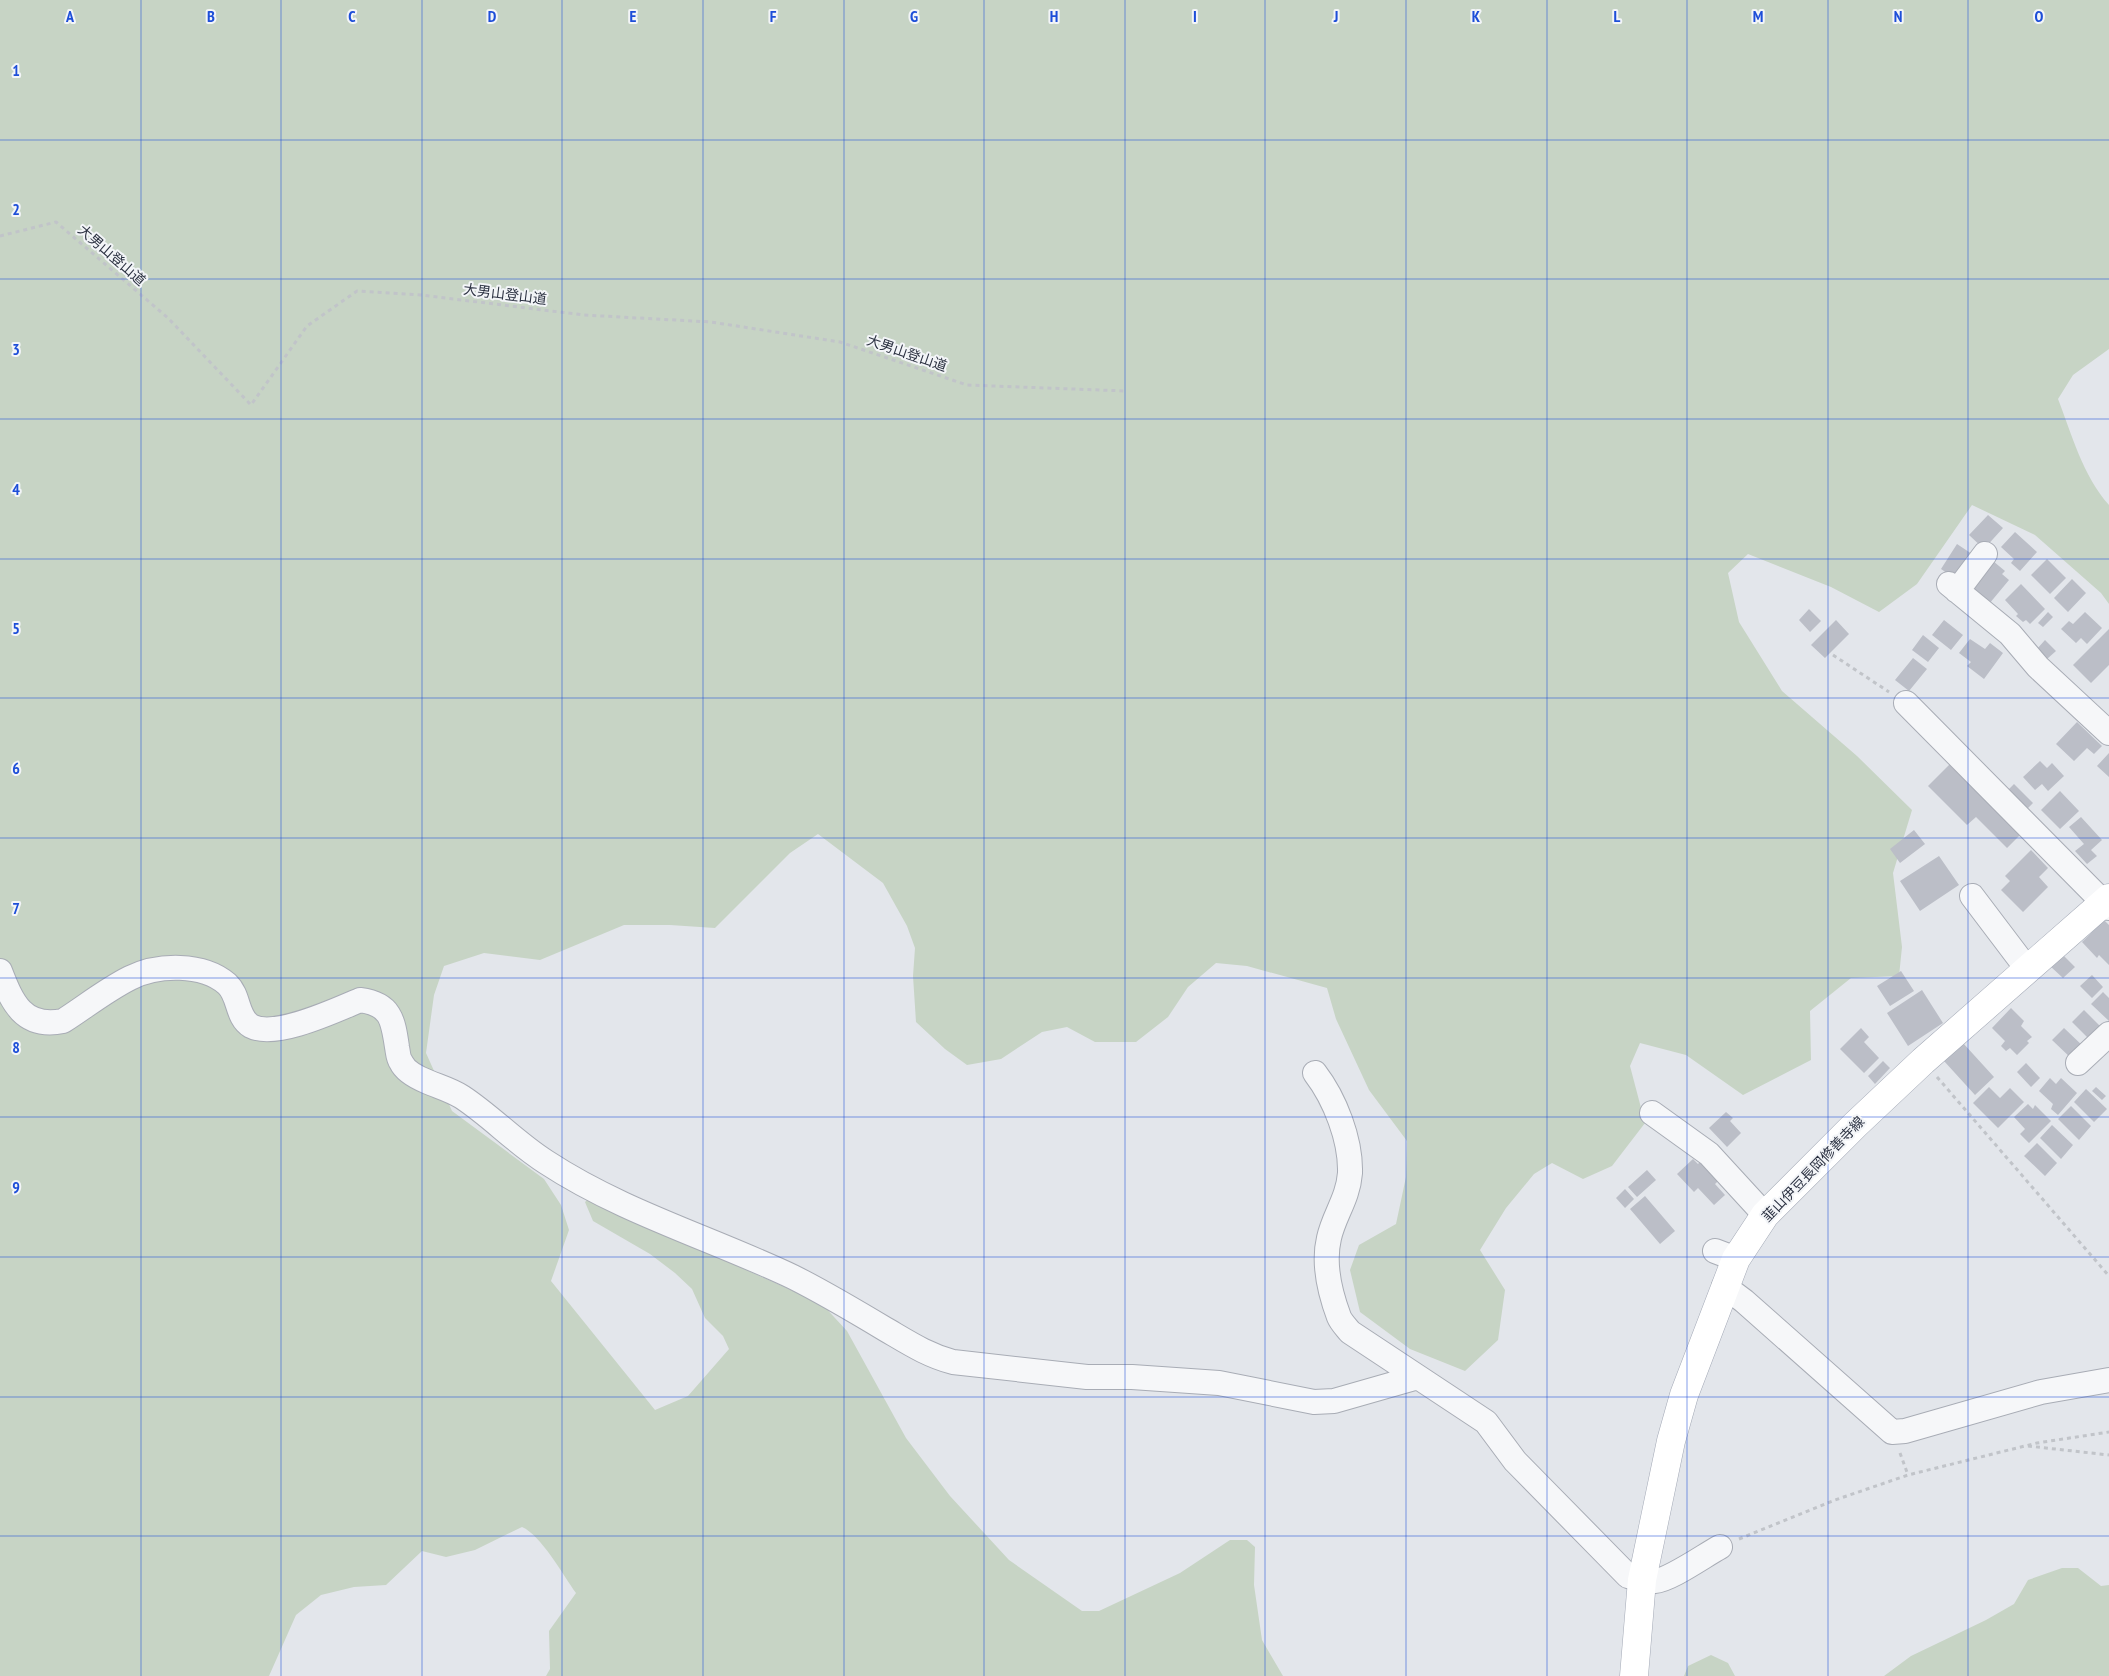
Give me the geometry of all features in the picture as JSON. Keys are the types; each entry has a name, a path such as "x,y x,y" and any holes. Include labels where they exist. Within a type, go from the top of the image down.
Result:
{"main road":[{"name":"韮山伊豆長岡修善寺線","path":"1634,1676 1642,1580 1671,1441 1684,1395 1724,1286 1726,1255 1855,1125 1924,1061 2107,903"}],"street":[{"path":"1985,554 1953,587 2010,634 2038,666 2109,733"},
{"path":"1906,703 2107,903"},
{"path":"1972,896 2028,970"},
{"path":"0,971 11,999 20,1010 41,1022 50,1024 63,1021 130,977 175,967 216,976 229,986 238,1001 245,1021 251,1026 260,1029 286,1028 360,1000 382,1006 389,1014 394,1026 400,1061 406,1069 426,1082 445,1088 463,1097 545,1162 593,1189 792,1277 830,1296 932,1356 953,1362 1087,1377 1132,1377 1219,1382 1314,1402 1334,1401 1418,1377"},
{"path":"2078,1063 2109,1034"},
{"path":"1315,1074 1325,1086 1345,1131 1350,1172 1345,1200 1329,1237 1326,1268 1339,1319 1350,1332 1486,1422 1514,1461 1628,1576 1656,1581 1668,1577 1720,1547"},
{"path":"1652,1113 1709,1154 1765,1215"},
{"path":"1724,1286 1744,1301 1892,1432 1905,1431 2040,1392 2109,1380"}],"path":[{"name":"大男山登山道","path":"0,236 56,222 168,318 251,405 307,326 357,292 421,295 584,315 711,322 840,342 967,385 1126,391"},
{"path":"1833,655 1906,703"},
{"path":"1924,1061 2109,1276"},
{"path":"1720,1547 1835,1500 1908,1475 2026,1446 2109,1432"},
{"path":"1897,1445 1908,1475"},
{"path":"2026,1446 2109,1456"}],"green space":[{"path":"0,0 2109,0 2109,349 2073,375 2058,399 2085,468 2100,494 2109,505 2109,604 2101,593 2035,535 1972,505 1917,584 1879,612 1831,587 1748,554 1728,573 1739,622 1782,691 1857,756 1912,810 1893,873 1902,947 1899,976 1851,978 1810,1011 1811,1060 1743,1095 1686,1055 1640,1043 1630,1066 1645,1123 1612,1166 1583,1179 1552,1163 1534,1174 1506,1208 1480,1250 1505,1290 1498,1340 1465,1371 1410,1349 1360,1312 1350,1270 1359,1245 1396,1224 1406,1177 1407,1141 1369,1090 1336,1019 1327,988 1247,966 1216,963 1188,987 1168,1017 1136,1042 1095,1042 1067,1027 1042,1032 1001,1059 967,1065 945,1049 916,1022 913,976 915,948 907,926 883,883 818,834 790,853 715,928 670,925 624,925 540,960 484,953 444,966 434,995 426,1053 452,1111 544,1179 561,1205 569,1230 551,1281 655,1410 688,1396 729,1349 723,1336 705,1318 692,1289 675,1273 650,1254 593,1221 585,1202 591,1196 633,1219 822,1304 847,1331 906,1438 950,1496 1009,1560 1082,1611 1099,1611 1180,1573 1230,1540 1247,1540 1255,1547 1254,1585 1262,1640 1283,1676 546,1676 550,1669 549,1631 576,1593 537,1538 522,1527 475,1550 446,1557 422,1551 386,1585 354,1587 321,1595 296,1615 269,1676 0,1676"},
{"path":"2062,1568 2078,1568 2101,1586 2109,1585 2109,1676 1884,1676 1911,1656 1986,1620 2014,1604 2028,1580"},
{"path":"1711,1655 1728,1663 1735,1676 1684,1676 1688,1666"}],"building":[{"path":"1988,515 2003,528 1984,549 1969,535"},
{"path":"2015,532 2037,552 2020,571 2011,563 2014,559 2001,547"},
{"path":"1957,544 1972,554 1956,579 1941,569"},
{"path":"2047,559 2066,578 2050,594 2031,575"},
{"path":"1993,561 2005,571 2002,574 2009,580 1989,604 1970,587"},
{"path":"2072,579 2086,593 2068,612 2054,598"},
{"path":"2021,584 2045,609 2030,624 2026,620 2023,622 2016,616 2018,614 2005,600"},
{"path":"1809,609 1821,621 1810,632 1799,620"},
{"path":"2048,612 2053,617 2043,627 2038,623"},
{"path":"2085,612 2102,628 2087,644 2081,638 2076,643 2061,629 2069,621 2073,624"},
{"path":"1836,620 1849,634 1825,658 1811,645"},
{"path":"1944,620 1963,635 1951,650 1932,635"},
{"path":"2109,629 2109,665 2091,683 2073,665"},
{"path":"1923,635 1939,648 1928,662 1912,650"},
{"path":"1970,639 1985,649 1990,643 2003,653 1984,679 1967,666 1971,662 1959,653"},
{"path":"2045,640 2056,651 2047,659 2037,649"},
{"path":"1913,658 1927,669 1909,691 1895,680"},
{"path":"2077,722 2102,746 2094,754 2087,748 2074,761 2056,744"},
{"path":"2109,753 2109,777 2097,766"},
{"path":"2040,761 2047,768 2052,763 2064,776 2048,791 2042,784 2035,790 2023,777"},
{"path":"1952,762 1992,802 1990,805 2020,835 2007,848 1976,817 1967,825 1928,786"},
{"path":"2014,784 2033,803 2026,810 2007,791"},
{"path":"2060,791 2079,811 2060,829 2041,810"},
{"path":"2081,817 2102,840 2091,850 2097,856 2087,864 2075,851 2084,844 2069,827"},
{"path":"1914,830 1925,844 1900,863 1890,849"},
{"path":"2031,850 2048,868 2039,877 2048,887 2023,912 2001,890 2010,881 2005,876"},
{"path":"1939,856 1959,885 1920,911 1900,881"},
{"path":"2104,920 2109,925 2109,965 2099,955 2097,958 2082,942"},
{"path":"2062,954 2075,967 2063,978 2050,966"},
{"path":"1901,971 1914,991 1890,1006 1877,986"},
{"path":"2092,975 2103,987 2092,998 2080,986"},
{"path":"1922,990 1943,1023 1908,1046 1887,1013"},
{"path":"2103,992 2109,998 2109,1021 2091,1004"},
{"path":"2011,1008 2024,1021 2021,1026 2032,1037 2027,1041 2029,1043 2017,1055 2010,1048 2006,1051 2001,1046 2005,1041 1992,1028"},
{"path":"2084,1010 2104,1030 2093,1043 2072,1022"},
{"path":"1861,1028 1869,1037 1864,1042 1879,1058 1864,1073 1840,1049"},
{"path":"2064,1028 2085,1048 2073,1060 2052,1040"},
{"path":"1963,1043 1994,1077 1975,1095 1944,1061"},
{"path":"1883,1061 1890,1068 1875,1084 1868,1076"},
{"path":"2026,1063 2040,1078 2031,1087 2017,1072"},
{"path":"2050,1078 2056,1084 2061,1078 2077,1093 2058,1115 2051,1109 2053,1104 2039,1091"},
{"path":"1989,1087 2000,1098 2010,1088 2024,1102 1998,1128 1973,1103"},
{"path":"2096,1087 2106,1096 2102,1100 2092,1091"},
{"path":"2086,1089 2107,1109 2094,1122 2074,1102"},
{"path":"2028,1104 2033,1109 2035,1105 2051,1121 2029,1143 2020,1134 2025,1129 2014,1117"},
{"path":"2071,1106 2091,1126 2079,1140 2058,1119"},
{"path":"1726,1112 1733,1118 1730,1121 1741,1133 1727,1147 1709,1128"},
{"path":"2052,1125 2073,1145 2061,1159 2040,1138"},
{"path":"2037,1143 2057,1163 2045,1176 2024,1156"},
{"path":"1693,1159 1698,1164 1702,1160 1720,1179 1715,1184 1725,1195 1714,1205 1698,1188 1694,1192 1677,1174"},
{"path":"1647,1170 1656,1180 1637,1197 1628,1187"},
{"path":"1625,1189 1634,1199 1625,1208 1616,1198"},
{"path":"1645,1196 1675,1231 1660,1244 1630,1209"}]}
